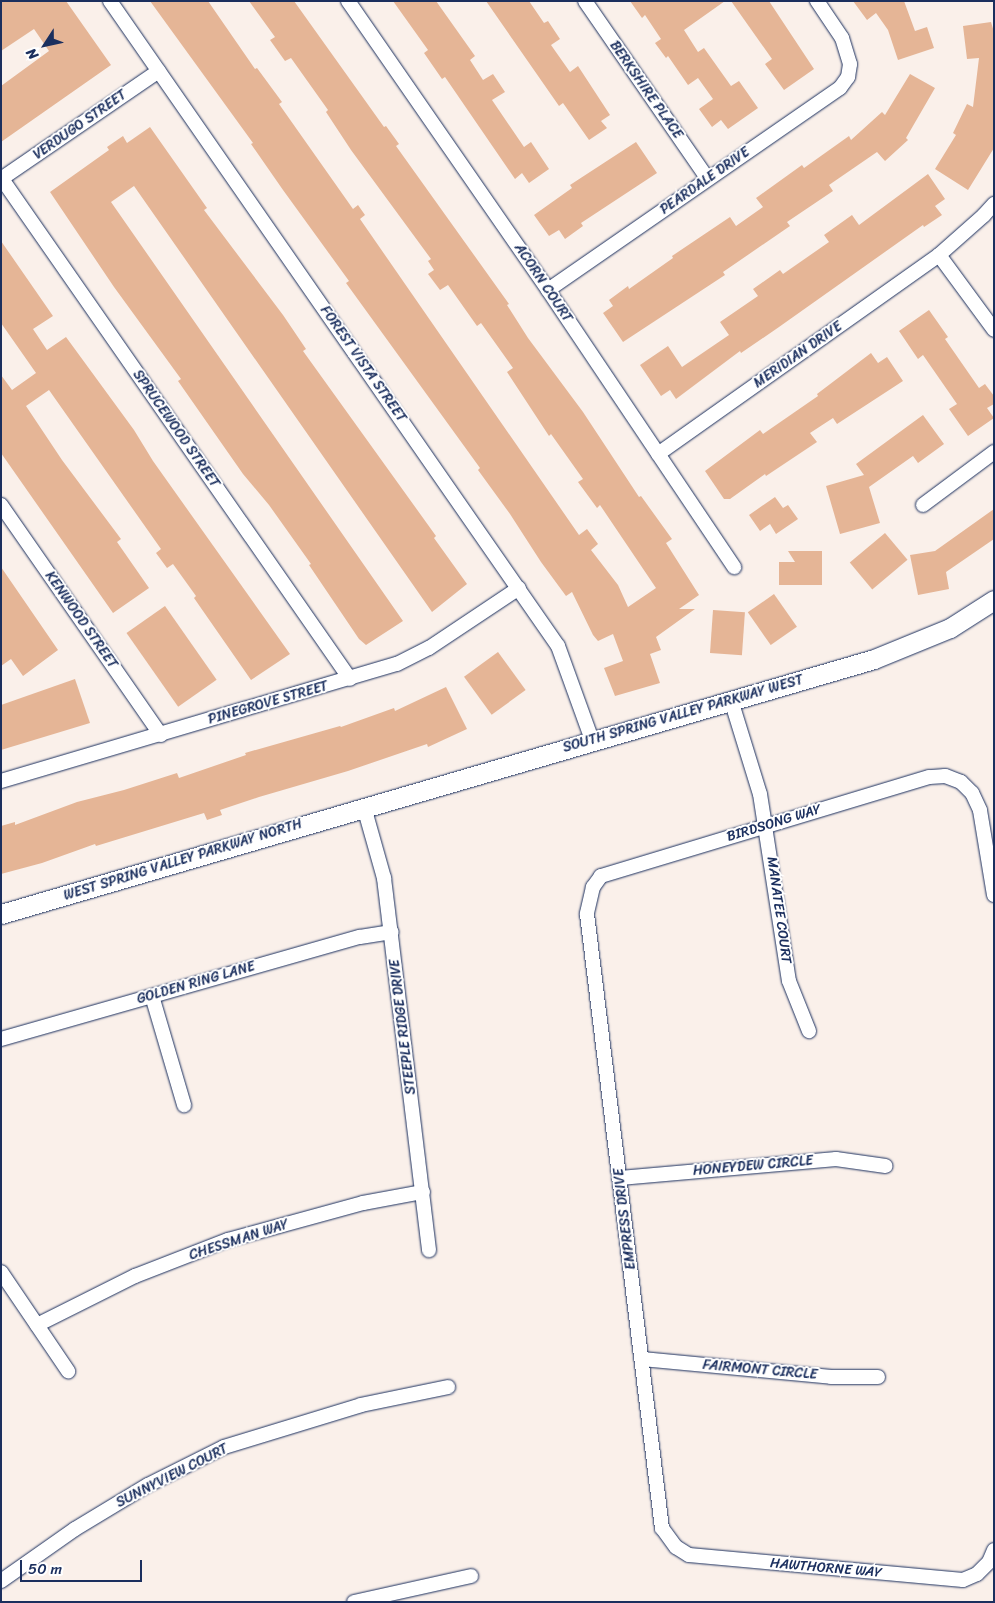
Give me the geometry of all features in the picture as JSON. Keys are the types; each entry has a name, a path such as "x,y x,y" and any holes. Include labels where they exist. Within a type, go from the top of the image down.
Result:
{"street":[{"name":"FOREST VISTA STREET","path":"110,1 558,646 592,740"},
{"name":"ACORN COURT","path":"348,1 548,290 734,567"},
{"name":"BERKSHIRE PLACE","path":"585,1 708,179"},
{"name":"PEARDALE DRIVE","path":"548,290 840,88 848,77 850,64 842,38 816,1"},
{"name":"VERDUGO STREET","path":"2,179 158,71"},
{"name":"SPRUCEWOOD STREET","path":"2,179 350,679"},
{"name":"MERIDIAN DRIVE","path":"658,454 939,255 994,204"},
{"path":"939,255 994,330"},
{"path":"922,504 994,452"},
{"name":"KENWOOD STREET","path":"1,506 160,735"},
{"name":"PINEGROVE STREET","path":"1,781 397,664 429,648 519,588"},
{"name":"SOUTH SPRING VALLEY PARKWAY WEST","path":"364,806 874,659 950,628 994,600"},
{"name":"MANATEE COURT","path":"731,700 760,794 789,981 809,1031"},
{"name":"BIRDSONG WAY","path":"593,887 601,876 929,777 944,776 961,782 972,793 980,810 994,895"},
{"name":"WEST SPRING VALLEY PARKWAY NORTH","path":"1,914 364,806"},
{"name":"STEEPLE RIDGE DRIVE","path":"364,806 384,878 392,932 429,1250"},
{"name":"EMPRESS DRIVE","path":"593,887 587,914 662,1528 676,1547"},
{"name":"GOLDEN RING LANE","path":"1,1039 360,937 392,932"},
{"path":"152,996 184,1105"},
{"name":"HONEYDEW CIRCLE","path":"620,1178 836,1159 886,1166"},
{"name":"CHESSMAN WAY","path":"37,1325 135,1276 228,1240 364,1203 423,1192"},
{"path":"1,1272 68,1371"},
{"name":"FAIRMONT CIRCLE","path":"642,1359 831,1377 878,1377"},
{"name":"SUNNYVIEW COURT","path":"1,1581 83,1524 148,1485 224,1447 361,1405 448,1387"},
{"name":"HAWTHORNE WAY","path":"676,1547 690,1555 963,1580 977,1574 989,1562 994,1550"},
{"path":"354,1602 471,1576"}],"building":[{"path":"1,1 66,1 111,65 1,142 1,86 49,51 34,29 1,51"},
{"path":"150,1 208,1 255,69 257,68 282,102 279,104 353,209 358,205 365,215 360,219 579,535 587,529 598,544 591,550 618,585 628,607 656,588 600,505 597,508 578,482 583,479 551,434 549,436 507,372 513,368 481,323 477,326 448,285 440,290 428,274 434,270 428,261 431,259 351,150 326,112 328,110 291,58 285,61 270,40 275,37 249,1 294,1 384,127 386,126 399,144 396,146 509,304 507,305 528,338 583,412 639,497 641,496 672,539 666,543 699,595 679,609 695,609 656,637 661,650 650,654 660,683 615,696 604,668 623,661 613,634 598,641 593,635 572,592 566,596 541,562 510,514 478,470 480,468 346,283 349,281 251,144 253,143"},
{"path":"393,1 436,1 475,56 470,60 483,80 493,74 505,92 492,100 524,147 531,142 549,169 529,183 522,173 515,179 445,77 442,79 424,53 428,50"},
{"path":"486,1 529,1 544,23 548,21 560,39 551,45 570,72 578,66 610,115 601,121 607,128 589,140 563,103 559,106"},
{"path":"630,1 725,1 684,30 698,52 704,48 731,86 739,81 758,108 728,129 721,120 712,127 699,109 713,99 698,78 688,85 668,56 666,58 655,43 661,39 645,15 642,18"},
{"path":"731,1 769,1 814,69 784,90 765,64 772,59"},
{"path":"853,1 904,1 915,31 927,27 934,48 898,60 888,30 876,13 867,20"},
{"path":"991,22 994,32 994,148 968,190 935,169 956,135 953,133 967,104 973,107 979,58 967,59 963,26"},
{"path":"910,74 935,88 906,138 908,140 885,161 877,152 829,185 833,191 787,222 790,226 723,272 725,275 623,342 603,313 613,306 609,300 628,286 629,289 673,258 672,256 730,217 736,226 763,207 756,198 802,165 804,168 849,136 851,140 882,112 885,115"},
{"path":"150,127 207,208 204,210 283,315 306,349 303,351 436,536 434,538 467,584 432,612 134,186 111,202 403,621 366,645 359,639 309,565 311,564 269,505 243,474 178,381 181,379 114,287 50,192 109,150 107,147 123,136 127,143"},
{"path":"636,142 657,173 581,223 583,226 565,239 559,230 549,236 534,215 572,188 570,185"},
{"path":"928,174 945,199 935,206 942,215 924,227 923,225 779,327 741,353 740,351 676,399 670,390 661,396 640,365 668,346 682,367 729,335 720,322 758,296 753,289 780,270 783,274 829,242 824,235 852,215 859,225"},
{"path":"1,241 53,316 33,329 47,350 66,337 134,430 153,461 290,654 251,680 194,598 196,596 173,564 167,568 156,553 161,549 49,390 26,406 62,460 121,539 117,542 149,588 113,613 1,453 1,375 12,390 36,373 1,323"},
{"path":"929,310 948,337 945,339 979,388 985,384 994,396 994,404 987,408 994,418 968,436 949,409 957,404 923,355 918,359 899,331"},
{"path":"871,353 878,363 887,357 903,381 837,424 833,418 810,433 817,442 766,476 765,474 730,499 724,499 705,471 760,430 763,434 818,396 817,394"},
{"path":"923,415 944,444 918,463 913,456 869,487 880,523 840,534 826,486 864,475 856,464"},
{"path":"775,497 783,508 788,505 798,519 776,534 770,524 760,531 749,515"},
{"path":"994,509 994,539 946,572 949,589 918,595 910,555 935,551"},
{"path":"885,533 907,560 872,589 850,563"},
{"path":"788,551 822,551 822,585 779,585 779,562 795,562"},
{"path":"1,567 58,650 23,676 11,659 1,666"},
{"path":"774,594 797,627 771,645 748,612"},
{"path":"165,606 217,680 178,707 126,633"},
{"path":"713,610 745,612 742,655 710,653"},
{"path":"498,652 526,690 492,715 464,677"},
{"path":"75,679 90,723 1,750 1,705"},
{"path":"446,687 467,729 428,747 427,744 348,771 259,797 220,810 222,815 207,820 204,813 96,846 95,844 42,863 1,874 1,826 15,822 15,825 77,802 124,790 177,773 179,778 246,755 245,753 341,727 394,708 395,711"}]}
